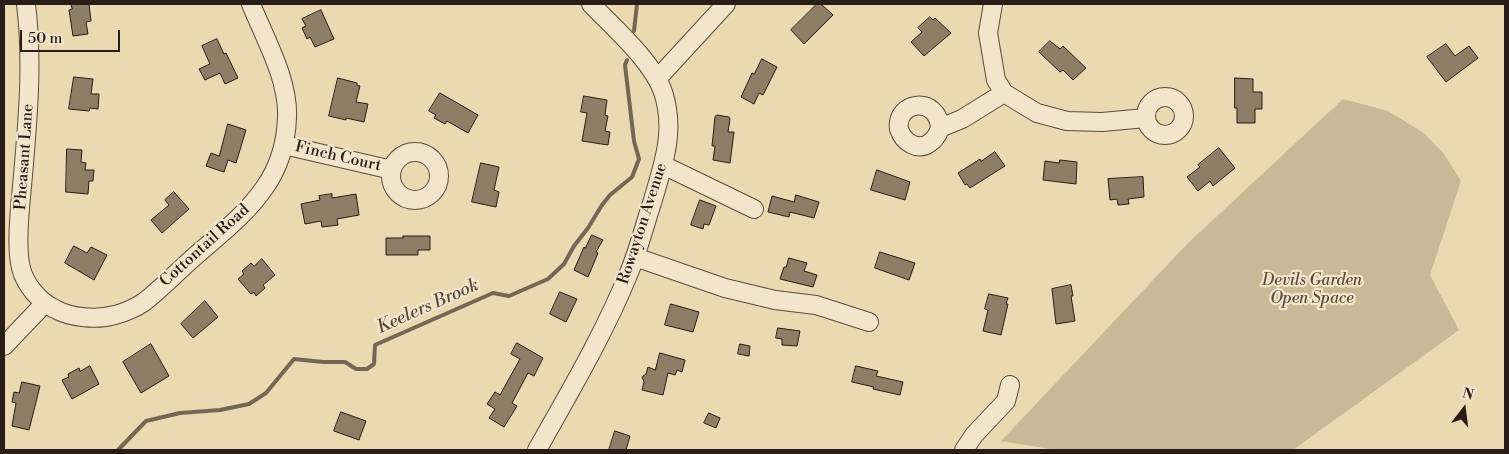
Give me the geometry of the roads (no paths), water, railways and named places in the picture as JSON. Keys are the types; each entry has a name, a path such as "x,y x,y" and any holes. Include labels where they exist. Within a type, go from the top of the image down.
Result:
{"street":[{"name":"Pheasant Lane","path":"26,4 29,27 29,99 19,242 21,269 30,287 44,304"},
{"name":"Cottontail Road","path":"44,304 63,314 90,318 116,315 142,303 248,209 270,180 284,145 288,118 287,99 251,4"},
{"name":"Rowayton Avenue","path":"537,450 606,324 635,257 663,165 668,142 670,124 663,92 657,79 636,52 591,4"},
{"path":"657,79 726,4"},
{"path":"993,4 988,33 996,80 1004,93 1037,113 1068,121 1102,122 1146,118"},
{"path":"940,128 962,118 1004,93"},
{"name":"Finch Court","path":"284,145 392,170"},
{"path":"663,165 754,209"},
{"path":"635,257 725,288 776,300 816,305 870,322"},
{"path":"4,346 44,304"},
{"path":"964,450 974,435 1006,401 1010,385"}],"waterway":[{"name":"Keelers Brook","path":"634,31 637,4"},
{"name":"Keelers Brook","path":"118,450 146,421 180,413 220,410 249,404 266,393 294,359 345,362 356,369 367,369 374,364 375,345 493,293 509,296 548,279 564,264 574,246 610,195 632,177 639,159 634,141 625,65 627,60"}],"park label":[{"name":"Devils Garden Open Space","path":"1312,290"}]}
